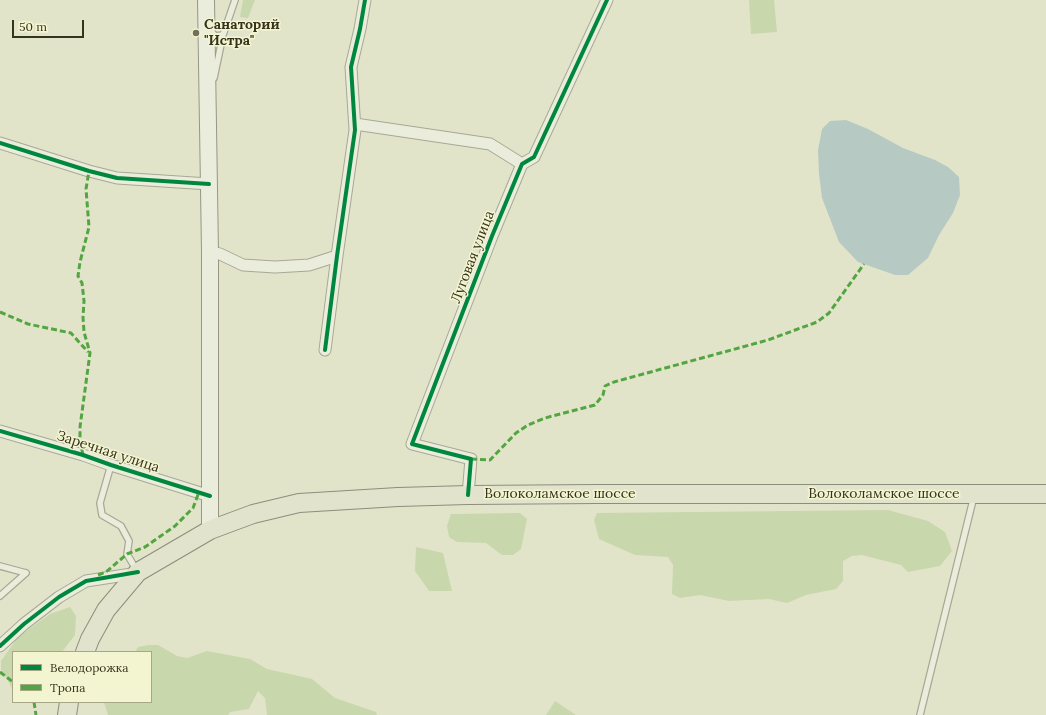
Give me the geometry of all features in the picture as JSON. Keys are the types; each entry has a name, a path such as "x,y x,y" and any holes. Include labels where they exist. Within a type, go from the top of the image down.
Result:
{"main road":[{"path":"206,0 210,252 210,530"},
{"name":"Волоколамское шоссе","path":"85,651 90,639 106,610 138,572 210,530 253,514 299,503 398,497 468,495 1046,494"},
{"path":"67,715 69,703"}],"street":[{"path":"325,350 354,124 351,67 365,0"},
{"name":"Луговая улица","path":"468,495 471,459 412,444 492,236 522,164 534,157 607,0"},
{"path":"354,124 490,144 522,164"},
{"path":"0,143 89,171 117,178 209,184"},
{"path":"210,252 220,254 243,264 276,267 309,265 337,256"},
{"name":"Заречная улица","path":"0,431 83,455 210,496"},
{"path":"0,646 24,624 59,597 86,581 138,572"}],"lane":[{"path":"208,106 223,35 235,0"},
{"path":"207,24 215,36 223,35"},
{"path":"111,465 100,503 102,515 121,526 129,541 127,554 138,572"},
{"path":"920,715 974,494"},
{"path":"0,566 26,573 0,596"}],"green space":[{"path":"243,0 255,0 248,18 240,17"},
{"path":"749,0 774,0 777,32 751,34"},
{"path":"888,510 928,521 945,532 952,551 940,566 908,572 901,565 862,555 852,556 843,561 843,581 836,589 806,595 787,603 769,599 729,601 700,595 680,598 672,594 673,565 668,557 635,555 599,539 594,520 597,513"},
{"path":"520,513 527,519 521,549 513,555 502,555 486,543 457,542 449,537 447,526 451,514"},
{"path":"416,547 443,553 452,591 429,591 415,571"},
{"path":"70,607 76,616 75,635 63,651 12,651 12,688 1,669 1,661 18,637 50,614"},
{"path":"158,645 177,656 187,658 207,651 250,659 267,669 312,679 335,698 376,712 377,715 267,715 265,698 258,691 249,709 230,712 228,715 108,715 104,703 152,703 152,651 136,651 138,647"},
{"path":"555,701 576,715 546,715"}],"water":[{"path":"846,120 868,129 903,148 935,160 948,167 959,177 960,195 953,213 939,235 928,258 908,275 895,275 858,262 839,242 822,198 818,150 822,129 830,121"}],"marked path":[{"path":"83,455 80,441 80,427 90,353 84,332 84,301 82,283 78,276 89,227 86,189 89,171"},
{"path":"471,459 490,460 516,433 528,425 545,418 595,405 603,395 605,386 614,382 768,340 817,322 829,313 864,264"},
{"path":"0,312 28,324 71,333 88,352"},
{"path":"98,575 106,572 127,554 145,547 175,526 193,508 199,492"},
{"path":"0,672 12,681"},
{"path":"34,703 36,715"}],"cycle path":[{"path":"325,350 355,130 351,67 365,0"},
{"path":"468,495 471,459 412,444 492,236 522,164 534,157 607,0"},
{"path":"0,143 89,171 117,178 209,184"},
{"path":"0,431 83,455 210,496"},
{"path":"0,646 24,624 59,597 86,581 138,572"}],"place":[{"name":"Санаторий \"Истра\"","path":"196,33"}]}
